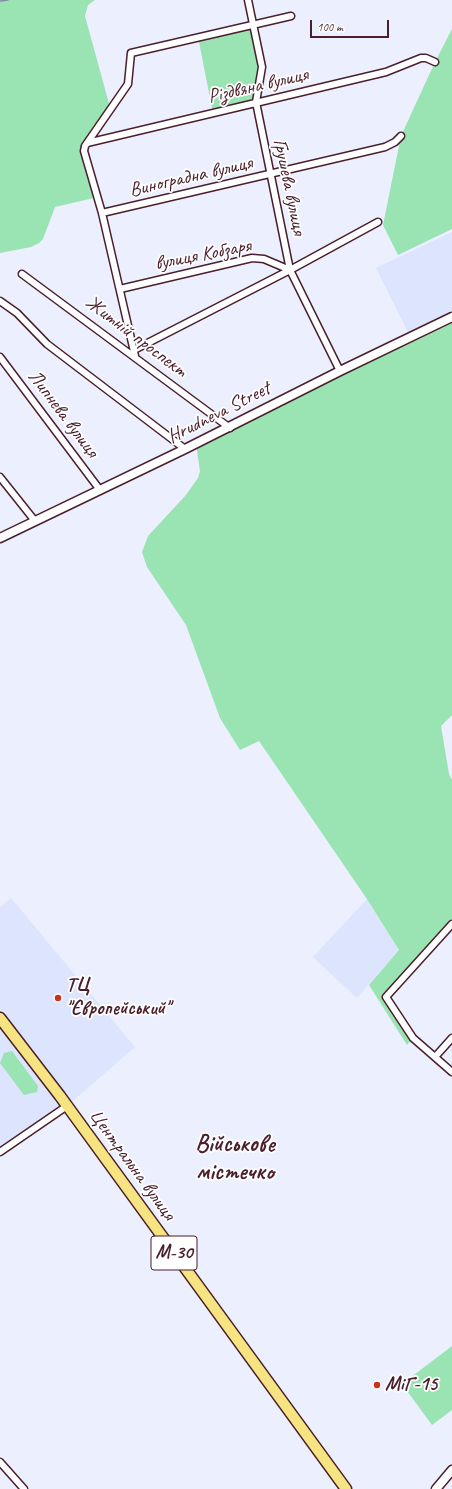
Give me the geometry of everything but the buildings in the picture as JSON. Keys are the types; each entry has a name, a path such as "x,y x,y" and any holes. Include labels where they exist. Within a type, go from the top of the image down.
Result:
{"highway":[{"name":"Центральна вулиця","path":"0,1018 67,1106 346,1489"}],"street":[{"name":"Грушева вулиця","path":"248,0 262,67 256,102 290,270 340,371"},
{"path":"134,353 102,213 84,151 87,143 128,84 131,53 291,16"},
{"name":"Різдвяна вулиця","path":"87,143 386,72 421,58 426,58 435,62"},
{"name":"Виноградна вулиця","path":"102,213 385,147 395,142 401,136"},
{"name":"вулиця Кобзаря","path":"134,353 378,222"},
{"name":"вулиця Кобзаря","path":"120,289 252,258 264,259 290,270"},
{"name":"Житній проспект","path":"22,274 134,353 230,428"},
{"path":"0,301 17,313 47,344 186,449"},
{"name":"Hrudneva Street","path":"0,538 230,428 340,371 452,317"},
{"name":"Липнева вулиця","path":"0,357 100,490"},
{"path":"0,477 35,521"},
{"path":"452,924 386,997 413,1038 452,1072"},
{"path":"435,1057 452,1038"},
{"path":"0,1152 67,1106"},
{"path":"0,1462 24,1489"},
{"path":"436,1489 452,1470"}],"shaded area":[{"path":"452,232 452,317 411,338 376,268"},
{"path":"11,898 135,1047 67,1106 0,1152 0,907"},
{"path":"367,899 399,950 357,998 313,957"}],"green space":[{"path":"0,0 95,0 88,5 85,16 111,111 85,146 98,197 55,207 43,239 39,243 31,247 0,253"},
{"path":"255,25 262,67 256,102 213,113 198,37"},
{"path":"452,29 452,229 398,255 383,225 401,136"},
{"path":"452,317 452,715 441,726 449,774 452,780 452,924 386,996 413,1038 407,1045 369,985 399,950 367,899 259,741 240,750 220,718 186,625 147,567 142,552 148,536 186,495 198,478 200,471 196,444"},
{"path":"12,1051 38,1086 37,1092 24,1095 0,1063 4,1053"},
{"path":"452,1346 452,1410 432,1425 402,1384"}],"waterway":[{"path":"0,1 8,0"}],"place":[{"name":"ТЦ \"Європейський\"","path":"58,998"},
{"name":"МіГ-15","path":"377,1385"}],"district":[{"name":"Військове містечко","path":"235,1159"}]}
